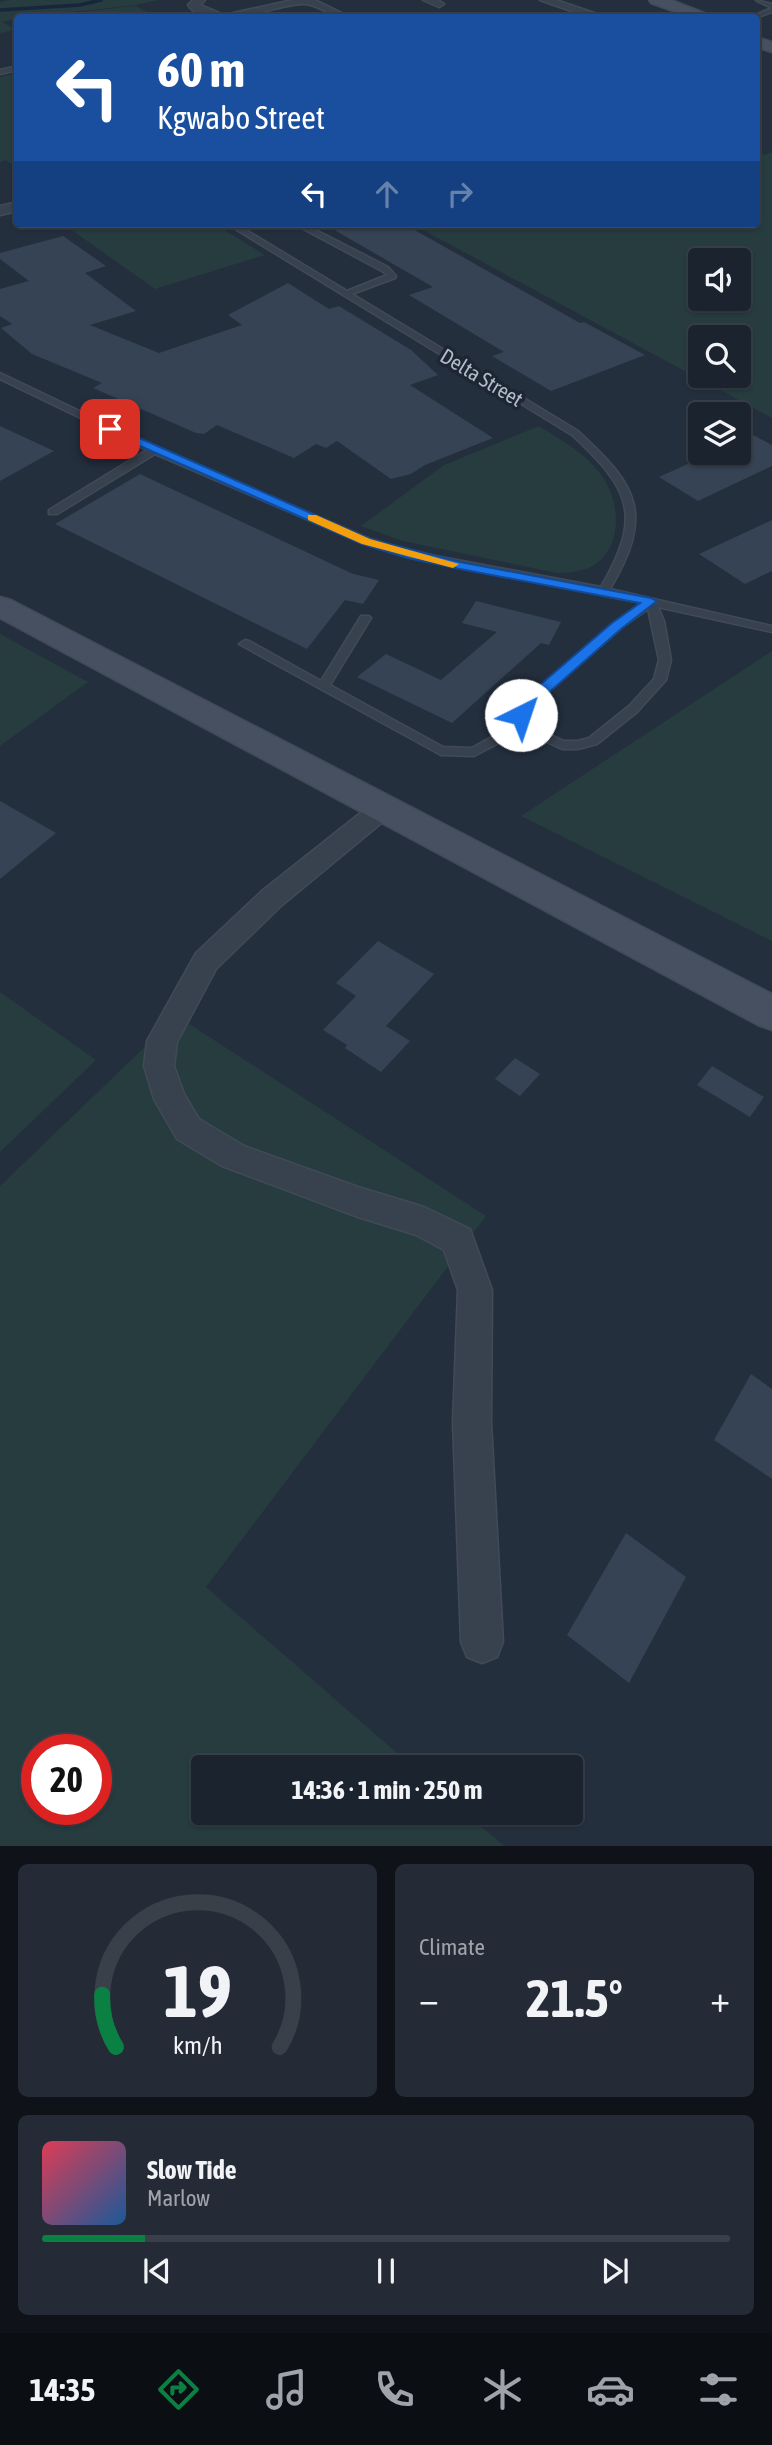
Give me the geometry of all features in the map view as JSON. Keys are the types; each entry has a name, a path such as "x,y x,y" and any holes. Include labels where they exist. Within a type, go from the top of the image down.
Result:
{"main road":[{"path":"650,2 676,14"},
{"path":"650,2 695,14"},
{"path":"0,606 772,1013"}],"street":[{"path":"200,0 194,7 211,14"},
{"path":"244,14 307,0 338,14"},
{"path":"545,0 568,8"},
{"path":"542,14 568,8 578,8 594,14"},
{"path":"382,808 272,898 206,961 162,1041 159,1066 170,1099 188,1129 233,1156 358,1202 424,1222 458,1240 475,1290 472,1422 482,1642"}],"lane":[{"path":"759,0 772,8"},
{"name":"Delta Street","path":"238,228 575,433 613,469 631,503 632,526 627,552 604,591"},
{"path":"306,228 385,269 392,276 346,294"},
{"path":"0,376 154,450 366,541 460,566 604,591 772,629"},
{"path":"53,512 154,450"},
{"path":"246,645 441,751 474,752 513,730 526,728 562,745 579,745 593,740 633,709 660,680 665,660 658,621 651,601"},
{"path":"526,728 521,715 524,707 617,626 651,601"},
{"path":"323,687 365,618"}],"green space":[{"path":"158,0 54,14 14,14 14,19 3,22 14,30 0,33 0,2"},
{"path":"135,6 152,14 62,14"},
{"path":"14,74 14,166 6,160 0,162 0,77"},
{"path":"772,152 772,418 751,407 751,402 742,402 716,388 751,388 751,325 688,325 688,373 419,228 760,228 760,154"},
{"path":"69,228 221,228 265,255 155,289"},
{"path":"539,426 586,458 599,472 611,495 615,507 615,533 604,556 594,565 581,570 557,573 403,541 361,526 444,465"},
{"path":"0,634 88,682 0,746"},
{"path":"772,651 772,941 521,816"},
{"path":"0,992 96,1060 0,1152"},
{"path":"177,1016 486,1216 206,1587 399,1755 191,1755 191,1825 480,1825 504,1846 0,1846 0,1186"}],"building":[{"path":"331,228 411,228 580,323 584,322 645,355 551,391 492,356 504,352 409,295 433,287"},
{"path":"63,236 106,266 85,273 136,311 90,325 159,353 242,325 228,315 288,283 329,309 339,306 411,350 438,375 410,385 493,438 425,465 411,474 391,479 337,441 326,448 316,444 294,458 217,425 204,434 196,433 93,388 102,383 32,354 1,328 12,324 0,316 0,289 29,281 0,259 0,253"},
{"path":"0,426 54,451 0,481"},
{"path":"751,436 772,445 772,466 698,501 659,477 688,464 751,465"},
{"path":"140,474 353,574 379,580 363,604 345,600 307,649 55,524"},
{"path":"772,520 772,571 745,584 699,554"},
{"path":"476,601 561,622 549,645 541,643 452,723 357,677 386,654 441,680 497,632 462,623"},
{"path":"0,801 56,833 0,879"},
{"path":"378,941 434,974 386,1026 410,1041 381,1072 323,1030 356,996 336,983"},
{"path":"515,1058 540,1074 520,1096 495,1079"},
{"path":"712,1066 764,1097 750,1117 697,1085"},
{"path":"751,1374 772,1389 772,1479 714,1440"},
{"path":"626,1533 686,1577 629,1683 567,1635"}],"waterway":[{"path":"0,10 80,5 101,0"}],"slow traffic":[{"path":"312,518 366,541 453,564"}],"route":[{"path":"110,429 366,541 460,566 651,601 617,626 524,707 521,715"}]}
